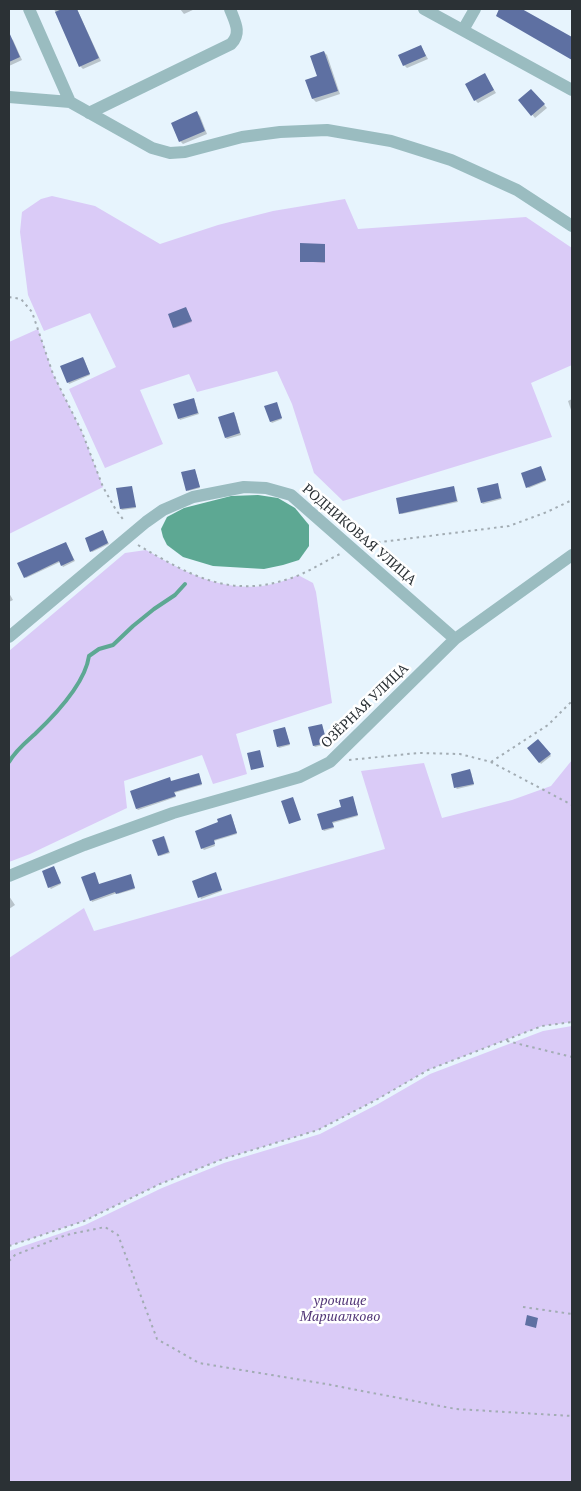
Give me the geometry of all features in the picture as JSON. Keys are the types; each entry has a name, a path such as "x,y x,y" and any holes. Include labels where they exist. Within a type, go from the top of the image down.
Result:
{"street":[{"path":"29,9 70,102"},
{"path":"89,113 231,44 238,34 230,9"},
{"path":"424,9 572,90"},
{"path":"463,30 475,9"},
{"path":"9,97 70,102 152,148 170,153 185,152 242,137 280,132 327,130 392,141 452,160 517,190 572,226"},
{"name":"РОДНИКОВАЯ УЛИЦА","path":"9,637 163,510 193,497 244,487 266,488 291,495 455,639"},
{"name":"ОЗЁРНАЯ УЛИЦА","path":"9,876 84,845 173,813 300,777 330,762 455,639 572,555"}],"path":[{"path":"9,297 21,299 32,312 53,374 82,432 103,487 116,510 134,533"},
{"path":"491,762 548,725 572,701"},
{"path":"330,762 418,753 460,754 491,762 572,805"},
{"path":"9,1246 84,1221 160,1184 223,1159 318,1130 428,1070 542,1026 572,1022"},
{"path":"507,1041 572,1057"},
{"path":"9,1261 15,1255 66,1236 105,1227 118,1235 157,1339 199,1363 326,1384 456,1409 572,1416"},
{"path":"523,1307 572,1314"}],"green space":[{"path":"52,196 95,206 160,244 218,225 273,211 345,199 358,229 526,217 572,248 572,365 531,383 552,437 343,501 314,473 292,404 277,371 197,392 189,374 140,390 163,444 105,468 69,389 116,367 90,313 44,331 28,295 20,232 22,212 41,199"},
{"path":"38,329 53,374 82,432 103,487 9,534 9,342"},
{"path":"146,550 182,570 219,583 257,586 277,583 298,575 313,583 316,592 332,703 236,734 247,774 213,784 202,755 124,781 127,808 9,862 9,651 125,553"},
{"path":"572,760 572,1022 542,1026 428,1070 318,1130 223,1159 160,1184 84,1221 9,1246 9,958 84,908 94,931 385,849 361,771 424,763 442,818 512,800 551,786"},
{"name":"урочище Маршалково","path":"572,1026 572,1482 9,1482 9,1251 85,1225 162,1188 224,1163 320,1134 430,1074 543,1031"}],"shaded area":[{"path":"258,495 278,498 295,508 309,525 309,546 299,560 264,569 213,566 183,557 167,545 163,537 161,529 167,517 184,508 231,496"}],"building":[{"path":"62,9 77,9 99,58 79,67 55,12"},
{"path":"499,9 522,9 572,37 572,60 496,16"},
{"path":"9,32 20,57 9,62"},
{"path":"421,45 426,56 403,66 398,55"},
{"path":"324,51 338,91 312,99 305,80 317,76 310,56"},
{"path":"485,73 494,90 474,101 465,84"},
{"path":"531,89 545,104 531,116 518,100"},
{"path":"197,111 205,131 179,142 171,123"},
{"path":"300,243 325,244 325,262 300,262"},
{"path":"186,307 192,321 173,328 168,314"},
{"path":"83,357 90,374 67,383 60,366"},
{"path":"194,398 198,413 178,419 173,404"},
{"path":"277,402 282,418 270,422 264,406"},
{"path":"234,412 240,433 225,438 218,417"},
{"path":"541,466 546,480 526,488 521,473"},
{"path":"195,469 200,487 186,491 181,472"},
{"path":"498,483 501,498 481,503 477,488"},
{"path":"132,486 136,507 120,509 116,488"},
{"path":"454,486 457,501 399,514 396,498"},
{"path":"103,530 108,543 90,552 85,538"},
{"path":"66,542 74,560 61,566 59,561 24,578 17,563"},
{"path":"322,724 327,743 313,746 308,727"},
{"path":"285,727 290,744 277,747 273,730"},
{"path":"538,739 551,754 539,763 527,748"},
{"path":"260,750 264,767 251,770 247,753"},
{"path":"470,769 474,784 454,788 451,774"},
{"path":"199,773 202,784 174,792 176,796 136,809 130,791 170,777 171,781"},
{"path":"353,796 358,815 332,822 334,827 322,830 317,814 341,807 339,800"},
{"path":"293,797 301,820 289,824 281,801"},
{"path":"231,814 237,833 214,840 215,844 201,849 195,831 218,822 217,819"},
{"path":"164,836 169,852 158,856 152,840"},
{"path":"54,866 61,883 48,888 42,871"},
{"path":"95,872 99,884 131,874 135,888 116,894 115,892 90,901 81,877"},
{"path":"216,872 222,890 198,898 192,881"},
{"path":"527,1315 538,1318 536,1328 525,1325"}],"waterway":[{"path":"9,762 18,750 51,718 68,698 82,677 89,656 99,649 113,645 154,609 175,595 185,584"}]}
